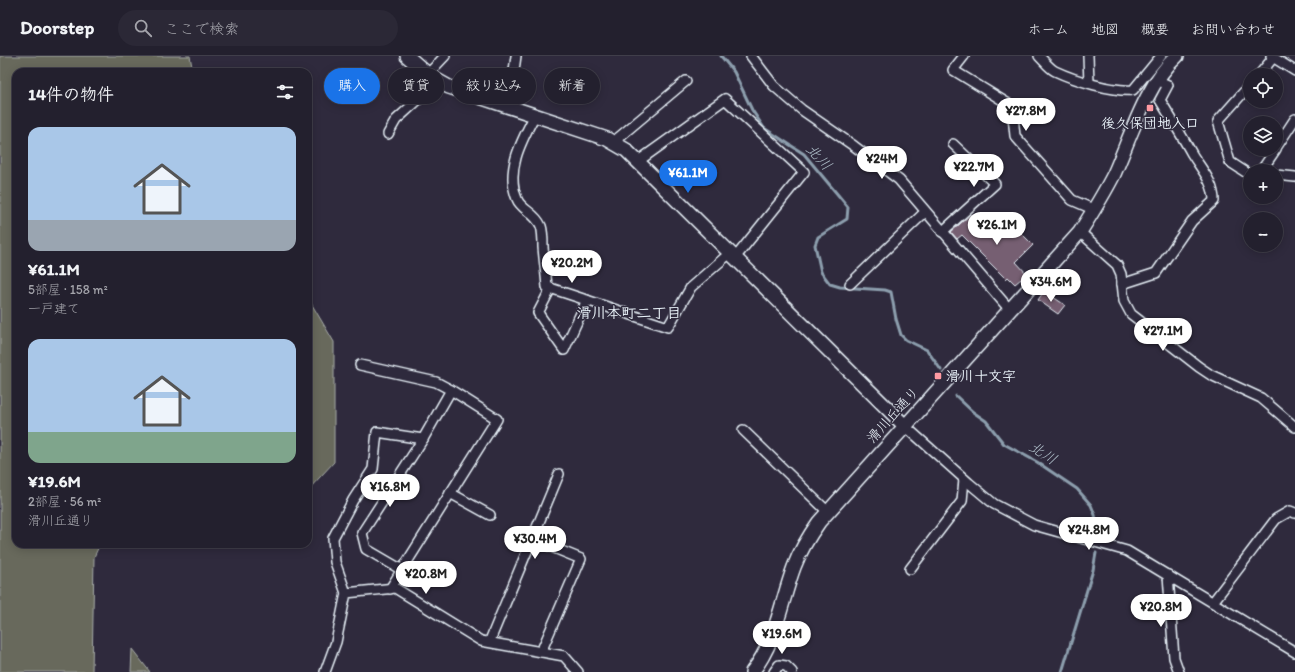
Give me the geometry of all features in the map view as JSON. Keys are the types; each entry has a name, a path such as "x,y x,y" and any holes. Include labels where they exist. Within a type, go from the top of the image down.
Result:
{"street":[{"path":"407,56 421,68"},
{"path":"436,68 445,56"},
{"path":"509,107 516,56"},
{"path":"752,56 774,86 802,110 854,146 899,180 1010,310"},
{"path":"964,56 953,70 1012,106 1015,136 1072,200 1095,210"},
{"path":"1039,56 1053,70 1089,83 1122,91 1134,90 1170,57"},
{"path":"1088,56 1089,83"},
{"name":"滑川丘通り","path":"752,672 768,647 794,567 810,535 828,512 1080,232 1095,210 1113,175 1141,112 1170,57"},
{"path":"1263,68 1272,57 1295,71"},
{"path":"612,143 686,80"},
{"path":"1122,284 1156,273 1192,221 1214,201 1214,194 1208,176 1196,160 1160,100 1168,85 1157,80"},
{"path":"444,84 607,139 626,150 905,426 994,504 1034,525 1127,551 1295,652"},
{"path":"1243,93 1218,121 1230,162 1243,171"},
{"path":"535,115 514,162 513,178 517,199 523,207 535,216 542,227 547,286 668,327 691,287 732,256 804,172 725,99 637,162"},
{"path":"388,134 396,120 414,104"},
{"path":"1283,138 1295,119"},
{"path":"942,232 994,184 953,144"},
{"path":"1283,176 1295,177"},
{"path":"850,284 925,212"},
{"path":"1080,232 1117,265 1121,274 1124,301 1131,314 1199,367 1212,375 1260,398 1295,427"},
{"path":"551,288 538,313 564,350 587,300"},
{"path":"360,365 436,382 497,419 390,589"},
{"path":"402,570 366,549 362,533 423,439 451,390"},
{"path":"743,430 828,512"},
{"path":"325,672 336,642 346,594 335,562 333,538 353,500 373,469 377,432 423,439"},
{"path":"491,638 559,474"},
{"path":"910,569 962,501 964,479"},
{"path":"450,493 490,515"},
{"path":"1213,602 1276,519 1290,511 1295,513"},
{"path":"532,539 581,559 541,652"},
{"path":"1168,575 1174,658 1179,672"},
{"path":"346,594 395,588 481,641 564,656 578,672"},
{"path":"774,672 779,665 786,666 792,672"}],"green space":[{"path":"0,56 190,56 192,68 12,68 12,548 98,548 94,557 92,672 0,672"},
{"path":"312,305 334,342 334,462 312,486"},
{"path":"132,649 150,672 131,672"}],"building":[{"path":"971,214 981,225 983,223 994,235 1008,220 1033,245 1016,262 1027,274 1015,284 1008,277 1006,279 962,235 957,239 951,232"},
{"path":"1044,291 1065,305 1058,314 1038,300"}],"waterway":[{"name":"北川","path":"721,56 734,72 752,110 764,128 804,154 848,207 847,219 818,237 815,245 821,272 830,284 840,287 885,290 891,292 896,319 901,335 906,340 927,350 941,370"},
{"name":"北川","path":"956,396 973,412 986,421 1004,444 1037,462 1077,489 1091,505 1095,515 1099,541"},
{"name":"北川","path":"1062,672 1093,570 1096,553"}],"place":[{"name":"後久保団地入口","path":"1150,108"},
{"name":"滑川十文字","path":"938,376"}],"district":[{"name":"滑川本町二丁目","path":"629,313"}]}
